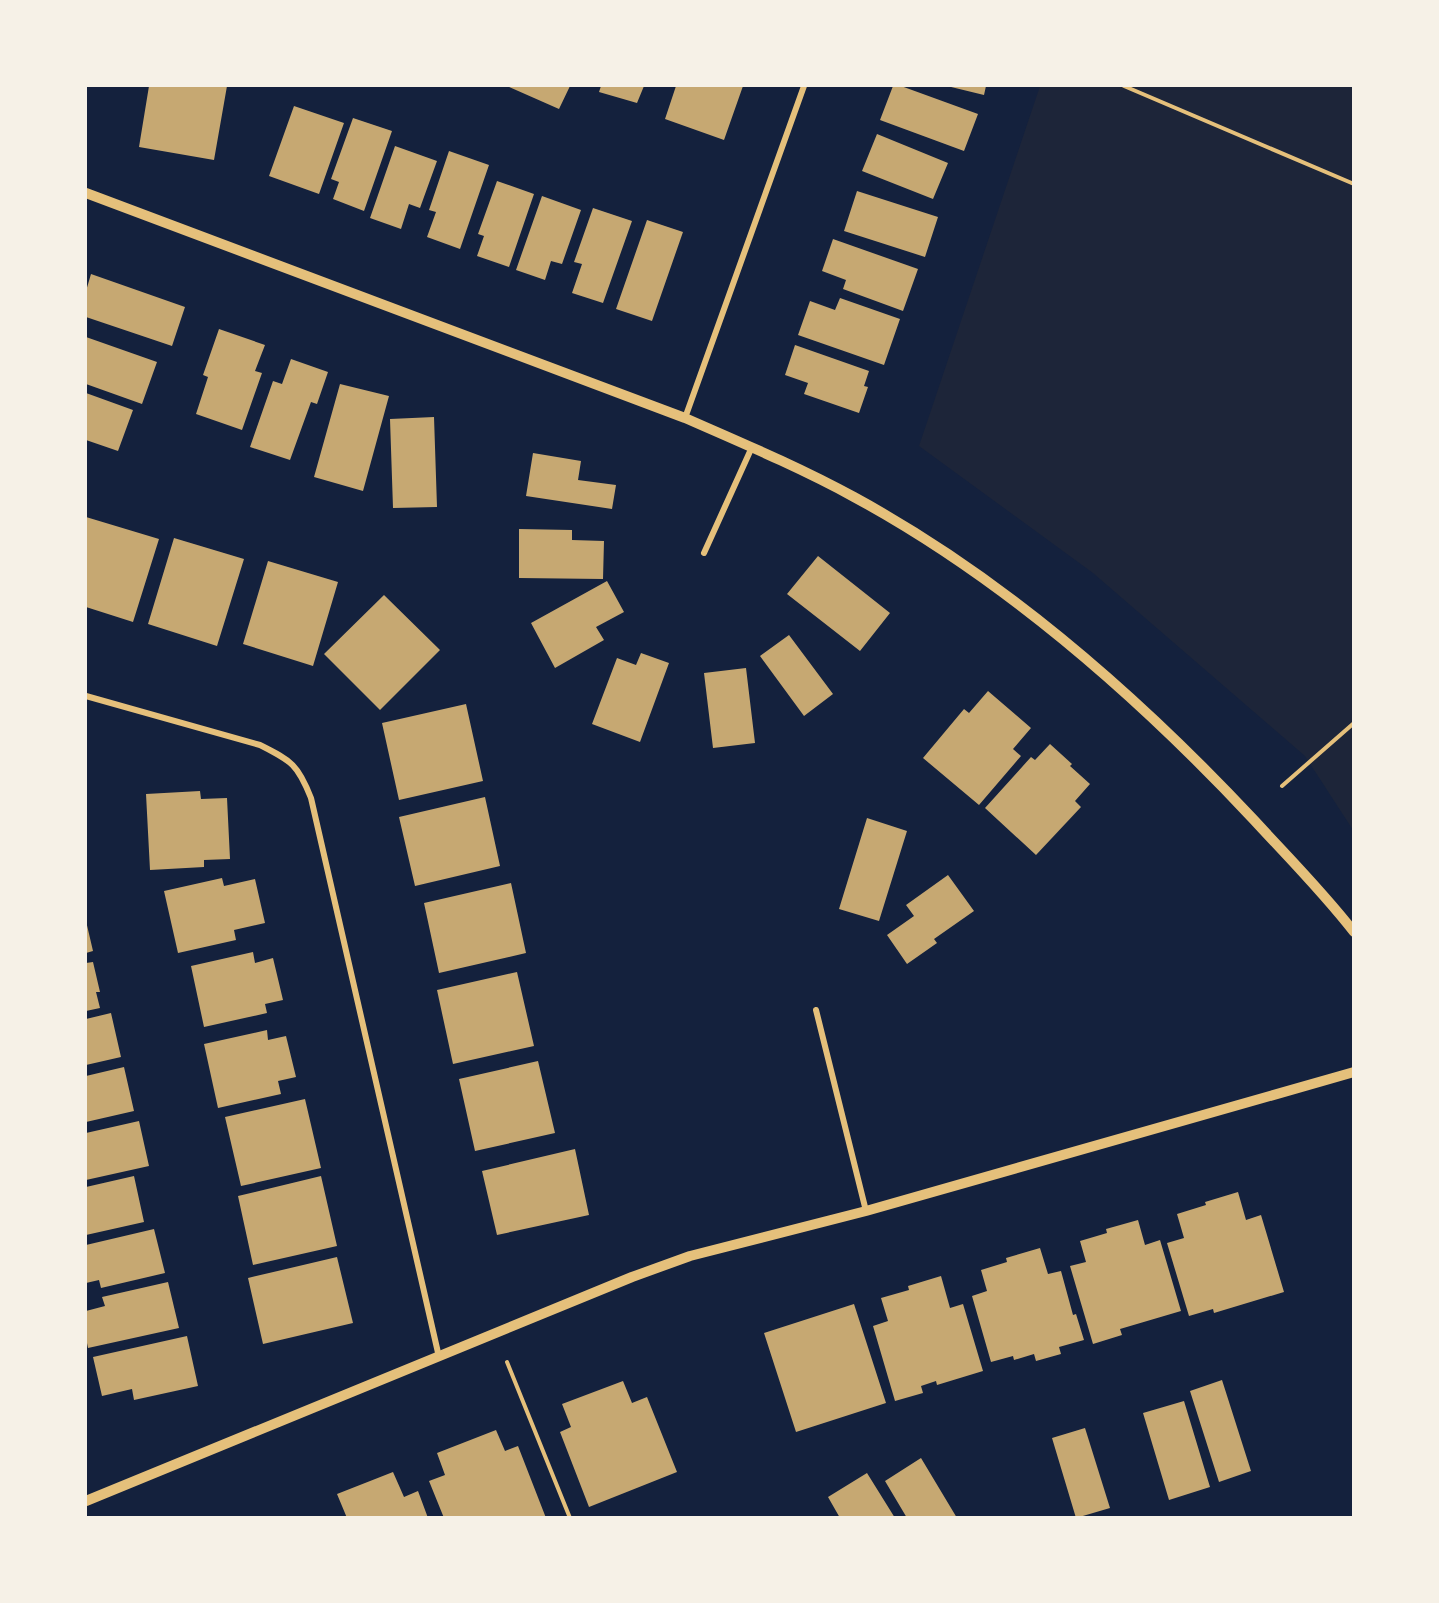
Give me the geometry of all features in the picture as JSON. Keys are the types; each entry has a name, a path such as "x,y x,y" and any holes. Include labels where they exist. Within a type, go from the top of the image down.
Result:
{"street":[{"path":"685,418 804,86"},
{"path":"86,193 685,418 752,447 854,497 925,539 1017,604 1100,670 1227,791 1310,880 1353,932"},
{"path":"704,553 752,447"},
{"path":"86,696 261,745 285,758 302,775 311,798 439,1357"},
{"path":"816,1010 866,1211"},
{"path":"86,1500 632,1277 690,1256 866,1211 1353,1072"}],"path":[{"path":"1124,86 1353,184"},
{"path":"1282,786 1353,723"},
{"path":"507,1362 570,1518"}],"shaded area":[{"path":"1040,86 1353,86 1353,830 1305,756 1093,573 919,446"}],"building":[{"path":"149,86 227,86 214,160 139,147"},
{"path":"507,86 570,86 559,109"},
{"path":"601,86 644,86 637,103 599,92"},
{"path":"676,86 743,86 724,140 665,119"},
{"path":"893,86 901,86 978,114 964,151 880,120"},
{"path":"947,86 986,86 984,95"},
{"path":"294,106 344,123 319,194 269,176"},
{"path":"353,118 392,131 364,211 333,199 339,182 331,179"},
{"path":"877,134 948,163 933,199 862,171"},
{"path":"395,146 437,161 420,208 409,204 401,229 370,218"},
{"path":"449,151 489,165 460,249 427,237 436,212 429,210"},
{"path":"497,181 534,194 509,267 477,256 484,236 478,234"},
{"path":"857,191 938,217 925,257 844,231"},
{"path":"542,196 581,210 562,264 551,261 545,280 516,270"},
{"path":"593,208 632,221 603,303 572,293 582,264 574,262"},
{"path":"647,220 683,232 652,321 616,309"},
{"path":"833,239 918,269 903,311 843,289 846,280 822,271"},
{"path":"91,274 185,307 172,346 86,317 86,291"},
{"path":"840,298 900,319 884,365 798,335 810,301 835,310"},
{"path":"219,329 265,345 255,371 262,373 242,430 196,414 208,377 203,375"},
{"path":"86,337 157,362 142,404 86,384"},
{"path":"795,345 869,371 864,386 868,387 859,413 804,394 808,383 785,375"},
{"path":"291,359 328,372 317,404 311,402 290,460 250,447 273,381 282,384"},
{"path":"340,384 389,396 363,491 314,477"},
{"path":"86,393 133,410 118,451 86,440"},
{"path":"434,417 437,507 393,508 390,419"},
{"path":"533,453 581,461 578,480 616,485 612,509 526,496"},
{"path":"86,517 159,539 133,622 86,607"},
{"path":"519,529 572,530 572,540 604,541 603,579 519,578"},
{"path":"174,538 244,559 217,646 148,624"},
{"path":"818,556 890,613 860,651 787,594"},
{"path":"268,561 338,582 313,666 243,644"},
{"path":"607,581 624,612 596,627 604,640 555,668 531,623"},
{"path":"384,595 440,650 380,710 324,654"},
{"path":"789,635 833,694 804,716 760,656"},
{"path":"641,653 669,663 640,742 592,724 617,658 636,665"},
{"path":"746,668 755,743 713,748 704,673"},
{"path":"988,691 1031,728 1013,749 1021,756 979,805 923,758 964,709 969,713"},
{"path":"466,704 483,781 399,800 382,723"},
{"path":"1050,744 1090,784 1075,801 1081,807 1036,855 985,808 1031,757 1035,760"},
{"path":"200,791 201,799 227,798 230,859 204,860 204,867 150,870 146,794"},
{"path":"485,797 500,866 415,886 399,817"},
{"path":"867,818 907,831 879,921 839,909"},
{"path":"948,875 974,911 934,939 937,943 907,964 887,935 914,916 906,905"},
{"path":"222,878 224,886 255,879 265,923 234,930 236,940 178,953 164,891"},
{"path":"511,883 526,953 439,973 424,903"},
{"path":"86,921 93,951 86,953"},
{"path":"253,952 255,963 273,958 283,1000 265,1004 267,1013 204,1027 191,966"},
{"path":"93,962 100,992 96,992 100,1008 86,1011 86,963"},
{"path":"517,972 534,1046 453,1064 437,990"},
{"path":"111,1013 121,1057 86,1065 86,1019"},
{"path":"267,1030 268,1040 286,1036 296,1077 278,1081 281,1094 218,1108 204,1044"},
{"path":"538,1061 555,1133 475,1151 459,1079"},
{"path":"124,1067 134,1111 86,1122 86,1076"},
{"path":"305,1099 321,1168 241,1186 225,1117"},
{"path":"139,1121 149,1166 86,1180 86,1133"},
{"path":"575,1149 589,1215 497,1235 482,1171"},
{"path":"134,1176 144,1222 86,1235 86,1187"},
{"path":"321,1176 337,1246 253,1265 238,1196"},
{"path":"1238,1192 1246,1220 1261,1215 1284,1292 1214,1313 1213,1309 1189,1316 1167,1243 1184,1238 1177,1214"},
{"path":"1138,1220 1145,1245 1160,1240 1181,1311 1120,1329 1122,1335 1093,1344 1070,1266 1086,1262 1080,1241 1107,1233 1106,1229"},
{"path":"154,1229 165,1273 101,1288 99,1280 86,1283 86,1245"},
{"path":"1040,1248 1048,1274 1061,1271 1073,1315 1076,1314 1084,1340 1059,1347 1061,1354 1036,1361 1034,1354 1014,1360 1013,1356 991,1362 972,1296 987,1291 981,1270 1007,1262 1006,1258"},
{"path":"337,1257 353,1323 263,1344 248,1278"},
{"path":"941,1276 950,1308 963,1304 983,1371 937,1385 936,1381 921,1386 923,1393 895,1401 873,1326 888,1321 881,1298 909,1290 908,1286"},
{"path":"168,1282 179,1328 88,1348 86,1311 105,1306 102,1297"},
{"path":"854,1304 886,1403 796,1432 764,1333"},
{"path":"187,1336 198,1386 134,1400 132,1389 102,1396 93,1357"},
{"path":"1222,1380 1251,1471 1219,1482 1190,1391"},
{"path":"623,1381 632,1403 647,1397 677,1472 589,1507 560,1432 571,1427 562,1404"},
{"path":"1184,1401 1210,1487 1169,1500 1143,1413"},
{"path":"1085,1428 1110,1508 1076,1518 1052,1438"},
{"path":"496,1430 505,1451 518,1446 546,1518 444,1518 429,1481 445,1475 437,1453"},
{"path":"921,1458 957,1518 907,1518 885,1481"},
{"path":"393,1472 404,1497 418,1491 428,1518 347,1518 337,1494"},
{"path":"867,1473 895,1518 840,1518 828,1497"}]}
